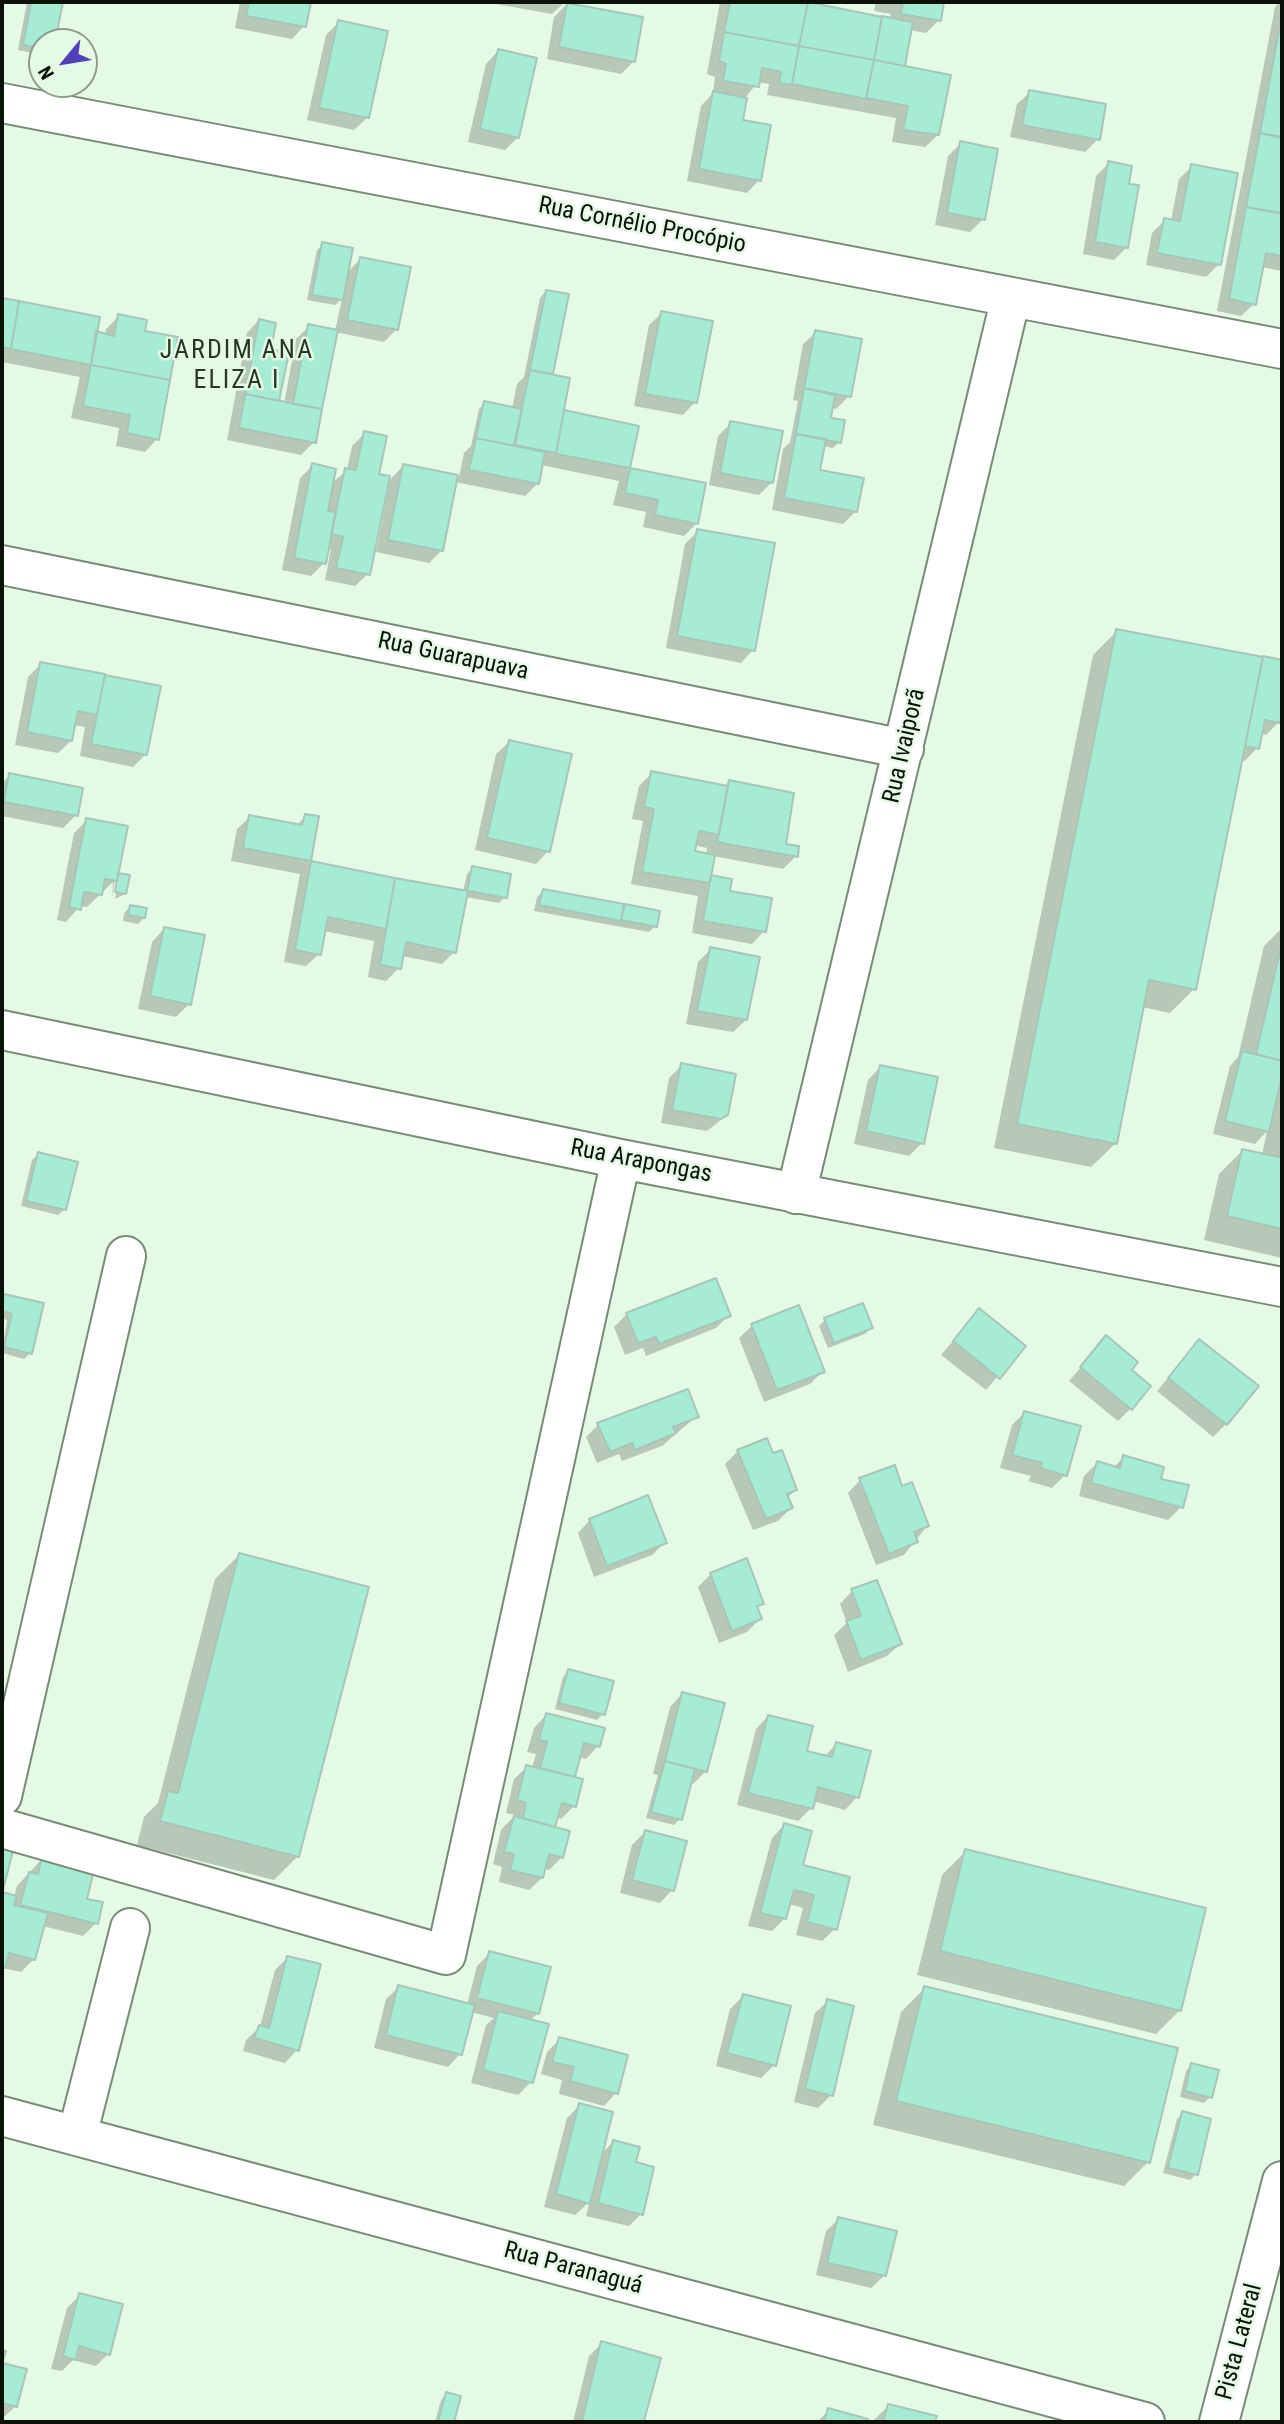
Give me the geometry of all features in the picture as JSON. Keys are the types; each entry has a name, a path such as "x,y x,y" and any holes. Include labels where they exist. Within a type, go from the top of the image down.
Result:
{"street":[{"name":"Rua Cornélio Procópio","path":"2,103 1282,349"},
{"name":"Rua Ivaiporã","path":"796,1194 1011,297"},
{"name":"Rua Guarapuava","path":"2,565 904,749"},
{"name":"Rua Arapongas","path":"2,1030 621,1159 1282,1287"},
{"path":"2,1828 446,1955 621,1159"},
{"path":"2,1796 126,1256"},
{"path":"78,2136 130,1928"},
{"name":"Rua Paranaguá","path":"2,2116 1145,2422"},
{"name":"Pista Lateral","path":"1219,2422 1282,2181"}],"building":[{"path":"31,2 63,2 58,28 28,28 28,46 23,45"},
{"path":"249,2 311,2 306,27 246,16"},
{"path":"730,2 808,2 799,46 724,32"},
{"path":"808,2 882,17 874,60 799,46"},
{"path":"903,2 944,2 941,21 901,14"},
{"path":"567,3 643,17 635,62 559,47"},
{"path":"882,16 913,22 905,66 874,60"},
{"path":"338,20 388,31 369,118 319,108"},
{"path":"1279,30 1282,30 1282,138 1260,133"},
{"path":"724,32 799,46 792,85 779,83 781,72 762,68 759,87 723,81 726,64 719,61"},
{"path":"799,46 874,60 866,99 792,84"},
{"path":"498,49 537,58 519,138 480,129"},
{"path":"874,60 951,75 939,135 903,130 908,106 866,98"},
{"path":"1029,90 1106,104 1100,140 1022,125"},
{"path":"713,91 747,98 743,120 771,125 761,181 699,169"},
{"path":"1260,133 1282,137 1282,213 1246,207"},
{"path":"960,141 998,149 985,220 947,213"},
{"path":"1108,161 1132,166 1129,184 1139,185 1128,248 1095,242"},
{"path":"1191,164 1238,173 1221,265 1157,253 1164,218 1180,221"},
{"path":"1246,207 1282,214 1282,256 1266,253 1256,305 1229,299"},
{"path":"322,242 353,248 343,300 312,295"},
{"path":"360,257 411,267 398,330 347,320"},
{"path":"546,290 569,294 553,374 530,370"},
{"path":"2,298 19,301 11,349 2,347"},
{"path":"19,301 100,317 91,365 11,349"},
{"path":"661,311 713,321 697,403 645,394"},
{"path":"118,314 147,320 145,331 178,337 170,380 91,365 96,331 114,336"},
{"path":"259,319 276,323 271,349 289,353 279,401 245,394"},
{"path":"308,324 338,330 322,409 293,404"},
{"path":"815,330 862,339 851,397 804,388"},
{"path":"91,365 170,380 159,440 127,433 130,415 83,406"},
{"path":"530,370 570,378 556,453 514,445"},
{"path":"804,388 835,395 831,418 845,420 841,443 796,434"},
{"path":"245,394 322,409 316,443 239,428"},
{"path":"484,401 522,409 515,446 476,438"},
{"path":"564,410 639,426 630,468 556,454"},
{"path":"730,421 783,431 773,483 720,473"},
{"path":"364,431 387,436 379,474 390,476 370,575 336,568 343,537 331,534 345,468 356,470"},
{"path":"796,434 826,439 820,470 864,478 857,512 784,498"},
{"path":"476,438 545,452 539,484 469,470"},
{"path":"312,463 336,469 328,511 336,512 326,564 294,558"},
{"path":"403,464 458,475 443,551 388,540"},
{"path":"630,468 706,483 698,524 655,515 658,500 625,493"},
{"path":"697,529 775,543 755,651 677,636"},
{"path":"1116,629 1263,657 1196,990 1149,980 1117,1144 1017,1124"},
{"path":"1263,656 1282,660 1282,713 1280,723 1265,720 1259,749 1245,746"},
{"path":"40,662 105,674 97,715 78,711 72,741 27,732"},
{"path":"105,675 161,686 147,755 91,744"},
{"path":"509,740 572,754 550,852 487,838"},
{"path":"651,771 728,786 719,835 699,831 695,851 715,855 710,883 642,872 654,809 644,807"},
{"path":"9,773 83,788 78,816 4,802"},
{"path":"729,780 794,793 786,844 799,846 798,857 717,842"},
{"path":"305,814 319,816 311,861 243,848 249,815 302,825"},
{"path":"86,818 128,826 117,881 105,879 102,895 84,892 81,910 69,907"},
{"path":"311,861 395,878 386,929 328,917 321,955 295,950"},
{"path":"472,866 511,874 507,898 467,891"},
{"path":"118,873 130,875 126,894 115,892"},
{"path":"711,875 732,879 730,891 772,898 766,932 703,921"},
{"path":"395,878 468,891 456,953 406,942 401,969 380,965"},
{"path":"543,889 624,904 621,921 539,905"},
{"path":"625,904 660,911 657,927 621,920"},
{"path":"130,905 147,908 145,918 128,915"},
{"path":"164,927 205,935 191,1005 150,996"},
{"path":"1282,943 1282,1061 1256,1054"},
{"path":"710,947 760,957 747,1020 697,1011"},
{"path":"1242,1051 1282,1061 1282,1076 1269,1132 1225,1121"},
{"path":"681,1063 736,1074 728,1115 721,1119 672,1110"},
{"path":"880,1065 938,1077 924,1144 866,1131"},
{"path":"1282,1142 1282,1229 1227,1216 1242,1149 1279,1157"},
{"path":"38,1152 78,1162 66,1210 26,1201"},
{"path":"716,1278 731,1316 659,1344 656,1337 638,1343 626,1313"},
{"path":"4,1294 44,1303 32,1354 4,1347 12,1314 2,1311"},
{"path":"863,1303 873,1328 834,1343 824,1318"},
{"path":"799,1305 825,1372 777,1390 751,1324"},
{"path":"979,1308 1026,1346 1000,1379 953,1341"},
{"path":"1106,1335 1138,1362 1132,1370 1151,1386 1132,1410 1080,1367"},
{"path":"1199,1339 1259,1386 1227,1425 1168,1378"},
{"path":"688,1389 699,1417 673,1427 676,1433 635,1450 632,1443 610,1452 597,1423"},
{"path":"1024,1411 1081,1426 1067,1476 1040,1468 1042,1463 1012,1455"},
{"path":"767,1438 773,1453 782,1450 797,1490 787,1494 793,1508 766,1519 737,1450"},
{"path":"1123,1455 1164,1467 1161,1479 1189,1485 1183,1508 1091,1483 1097,1461 1120,1468"},
{"path":"895,1465 902,1486 912,1482 929,1526 914,1532 918,1542 889,1554 859,1478"},
{"path":"648,1495 667,1543 607,1566 589,1519"},
{"path":"239,1553 369,1587 299,1857 160,1821 168,1791 178,1793"},
{"path":"747,1558 764,1604 757,1606 762,1619 732,1631 710,1573"},
{"path":"877,1580 902,1644 861,1660 846,1621 861,1616 851,1589"},
{"path":"568,1669 614,1681 605,1715 559,1703"},
{"path":"682,1692 725,1703 707,1772 665,1761"},
{"path":"546,1713 605,1728 600,1747 584,1743 575,1777 540,1768 547,1742 539,1740"},
{"path":"768,1715 813,1726 807,1751 832,1757 836,1742 871,1751 859,1798 818,1787 813,1809 748,1793"},
{"path":"665,1761 695,1769 682,1820 651,1812"},
{"path":"526,1765 583,1779 576,1807 562,1803 555,1827 523,1818 526,1803 517,1800"},
{"path":"514,1816 570,1831 563,1858 549,1854 543,1878 510,1870 514,1854 504,1852"},
{"path":"784,1823 812,1831 803,1865 850,1877 837,1930 807,1922 814,1895 794,1890 786,1919 760,1913"},
{"path":"645,1830 687,1841 674,1891 632,1880"},
{"path":"2,1836 16,1839 3,1890 2,1890"},
{"path":"965,1849 1206,1908 1181,2011 940,1951"},
{"path":"42,1857 94,1870 87,1899 103,1902 98,1924 20,1905 29,1872 38,1874"},
{"path":"2,1892 17,1896 14,1905 48,1913 35,1960 9,1953 5,1968 2,1967"},
{"path":"489,1951 551,1967 539,2014 477,1998"},
{"path":"287,1956 321,1964 299,2051 254,2038 259,2025 269,2028"},
{"path":"398,1985 475,2005 462,2055 386,2035"},
{"path":"924,1986 1178,2048 1150,2163 896,2101"},
{"path":"743,1994 791,2006 776,2066 727,2053"},
{"path":"827,1999 854,2006 833,2096 805,2089"},
{"path":"498,2011 549,2024 533,2083 483,2070"},
{"path":"559,2037 628,2055 618,2094 570,2081 574,2067 552,2062"},
{"path":"1191,2063 1219,2070 1212,2098 1185,2091"},
{"path":"579,2103 613,2112 590,2204 556,2194"},
{"path":"1182,2111 1211,2119 1198,2175 1168,2168"},
{"path":"613,2140 640,2147 636,2162 654,2167 643,2215 598,2203"},
{"path":"838,2217 897,2231 886,2276 827,2263"},
{"path":"79,2293 123,2304 110,2355 79,2346 76,2360 63,2356"},
{"path":"601,2341 661,2358 644,2421 647,2422 582,2422"},
{"path":"2,2363 27,2369 17,2407 2,2403"},
{"path":"446,2392 461,2396 454,2422 438,2422"},
{"path":"888,2404 937,2416 935,2422 883,2422"},
{"path":"828,2408 868,2419 867,2422 824,2422"}],"district":[{"name":"JARDIM ANA ELIZA I","path":"237,366"}]}
